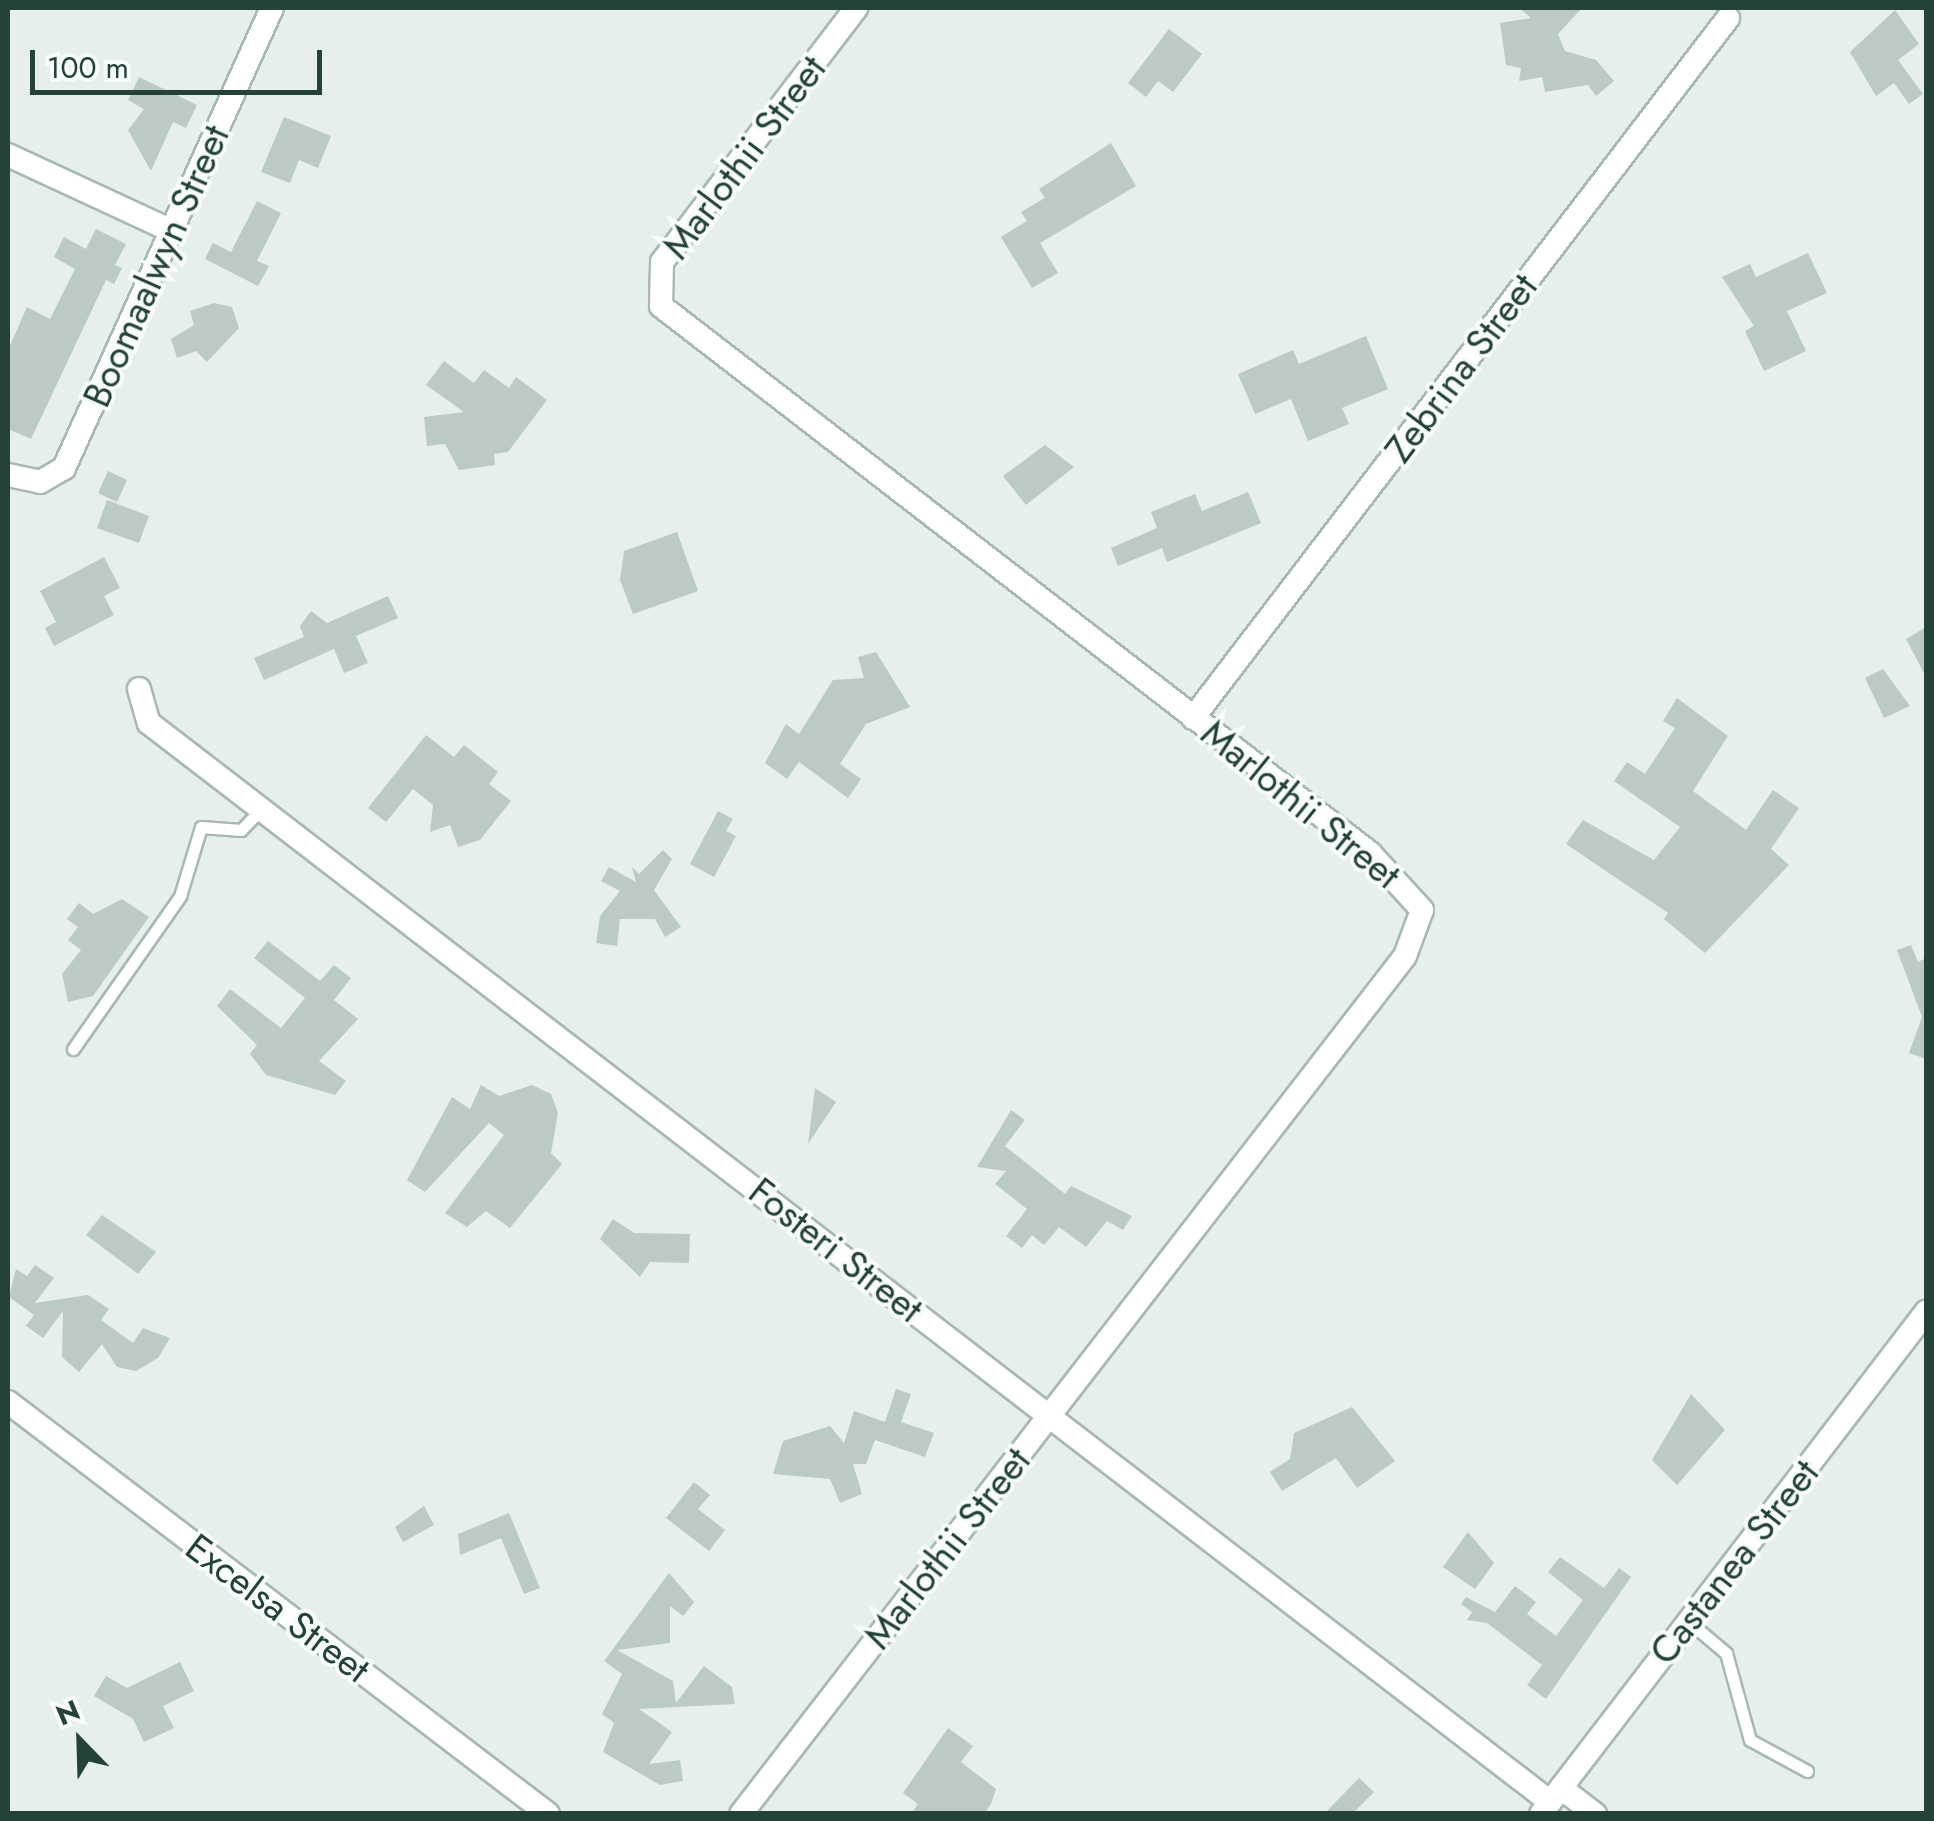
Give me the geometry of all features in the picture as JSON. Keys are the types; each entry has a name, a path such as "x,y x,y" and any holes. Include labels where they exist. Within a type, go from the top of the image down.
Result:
{"street":[{"name":"Boomaalwyn Street","path":"8,475 40,482 64,468 272,8"},
{"name":"Marlothii Street","path":"741,1814 1050,1415 1420,926 1416,896 1370,853 661,306 662,262 856,8"},
{"name":"Zebrina Street","path":"1193,718 1728,18"},
{"path":"8,155 172,231"},
{"name":"Fosteri Street","path":"139,689 149,723 1550,1801 1594,1814"},
{"name":"Castanea Street","path":"1550,1801 1926,1312"},
{"name":"Excelsa Street","path":"8,1402 548,1814"}],"lane":[{"path":"73,1048 180,896 201,828 241,830 261,809"},
{"path":"1688,1621 1726,1652 1750,1740 1807,1771"}],"building":[{"path":"1519,8 1582,8 1558,34 1565,51 1596,60 1614,81 1596,96 1588,85 1545,92 1542,77 1519,81 1521,68 1506,65 1500,23 1531,18"},
{"path":"1895,10 1919,44 1898,60 1923,94 1909,104 1894,83 1876,96 1850,52"},
{"path":"1169,29 1202,54 1173,92 1158,81 1146,97 1128,83"},
{"path":"139,77 197,105 186,128 173,122 151,171 128,130 144,109 128,100"},
{"path":"284,117 331,136 318,168 299,160 290,183 261,172"},
{"path":"1111,143 1136,186 1040,243 1058,273 1032,288 1001,237 1027,221 1021,212 1045,198 1039,189"},
{"path":"257,201 281,213 257,261 269,266 258,286 205,259 213,243 231,252"},
{"path":"96,229 126,244 115,265 122,268 114,284 106,280 31,439 8,429 8,350 27,307 50,319 75,269 54,257 64,237 86,249"},
{"path":"1808,253 1827,293 1787,311 1806,351 1764,371 1745,331 1754,326 1722,277 1750,264 1756,277"},
{"path":"214,303 232,307 239,328 207,362 196,351 177,358 171,339 194,325 190,311"},
{"path":"1366,336 1388,389 1342,408 1349,424 1308,441 1291,399 1255,414 1238,374 1293,350 1299,364"},
{"path":"444,361 474,383 484,370 509,388 516,377 547,400 508,452 494,454 495,465 459,470 445,444 427,446 424,417 464,412 426,385"},
{"path":"1045,445 1074,467 1026,505 1003,476"},
{"path":"108,471 127,480 117,502 98,493"},
{"path":"1248,492 1261,523 1167,562 1162,548 1118,566 1111,548 1157,528 1151,512 1195,494 1202,511"},
{"path":"107,500 149,516 139,543 97,528"},
{"path":"677,532 698,591 633,614 620,580 624,551"},
{"path":"104,557 120,588 104,596 114,615 54,646 45,628 56,622 40,591"},
{"path":"388,596 398,618 356,636 368,663 344,673 334,649 264,680 254,658 304,637 300,626 311,611 327,623"},
{"path":"1926,627 1926,677 1906,639"},
{"path":"876,652 910,707 866,724 840,764 861,779 848,798 799,762 787,779 765,763 786,724 799,734 833,680 864,678 858,657"},
{"path":"1883,669 1910,706 1884,718 1865,678"},
{"path":"1677,698 1728,736 1693,791 1746,830 1773,790 1799,808 1771,849 1789,865 1705,953 1664,919 1668,913 1566,844 1583,820 1654,860 1680,827 1614,781 1627,762 1645,774 1675,728 1663,721"},
{"path":"426,735 454,757 464,745 498,772 489,784 511,801 480,840 458,847 450,825 430,832 433,805 413,789 386,822 368,808"},
{"path":"718,811 733,819 726,831 736,836 714,877 690,864"},
{"path":"663,850 672,859 654,890 681,927 665,937 655,919 620,919 617,946 596,943 600,916 620,891 601,881 609,867 636,882 632,867 639,874"},
{"path":"122,899 149,917 93,996 68,1002 62,974 81,950 68,940 78,927 67,919 79,903 93,914"},
{"path":"268,941 320,981 334,965 351,978 334,1000 358,1019 319,1061 346,1081 335,1095 266,1075 250,1054 257,1045 217,1006 230,989 281,1028 305,998 254,958"},
{"path":"1911,945 1918,962 1926,958 1926,1059 1909,1053 1922,1017 1897,950"},
{"path":"481,1085 499,1096 532,1085 551,1094 558,1113 551,1153 562,1164 510,1228 486,1211 467,1227 445,1213 504,1135 489,1123 425,1192 407,1180 452,1097 470,1109"},
{"path":"815,1088 836,1102 808,1144"},
{"path":"1011,1110 1025,1120 1005,1146 1065,1194 1071,1186 1132,1216 1123,1230 1107,1221 1086,1247 1059,1227 1044,1245 1032,1235 1022,1248 1006,1236 1027,1209 995,1184 1006,1171 977,1167"},
{"path":"102,1215 156,1252 138,1274 86,1235"},
{"path":"613,1219 634,1233 690,1234 689,1263 650,1262 640,1277 600,1239"},
{"path":"35,1265 54,1278 35,1303 88,1295 109,1309 101,1320 133,1343 143,1328 170,1338 158,1358 136,1371 117,1367 102,1344 79,1372 62,1357 63,1311 43,1338 26,1326 34,1315 9,1297 16,1269 27,1276"},
{"path":"896,1389 911,1394 901,1422 934,1433 925,1457 875,1440 866,1464 853,1464 862,1494 840,1503 830,1479 773,1474 783,1441 830,1426 844,1443 854,1411 885,1422"},
{"path":"1691,1394 1725,1430 1677,1485 1652,1460"},
{"path":"1352,1407 1395,1461 1357,1488 1336,1458 1282,1491 1270,1472 1290,1459 1294,1433"},
{"path":"694,1482 710,1495 698,1509 725,1530 709,1551 666,1518"},
{"path":"424,1506 434,1525 403,1542 395,1527"},
{"path":"509,1513 540,1588 524,1594 501,1538 460,1555 458,1534"},
{"path":"1468,1532 1494,1563 1475,1589 1443,1567"},
{"path":"1560,1557 1604,1588 1619,1568 1631,1577 1546,1699 1527,1685 1542,1665 1487,1623 1467,1620 1472,1612 1461,1604 1466,1597 1495,1612 1515,1586 1536,1602 1527,1614 1556,1636 1583,1600 1548,1572"},
{"path":"669,1573 694,1602 683,1616 670,1606 670,1643 617,1650 673,1681 676,1703 704,1666 732,1687 735,1704 639,1709 672,1732 649,1764 680,1760 683,1781 660,1785 603,1752 614,1723 602,1714 622,1674 604,1661"},
{"path":"180,1662 194,1691 163,1706 174,1728 144,1742 133,1719 94,1696 106,1676 127,1688"},
{"path":"948,1728 973,1746 961,1762 996,1789 991,1804 984,1814 911,1814 918,1804 903,1793"},
{"path":"1359,1778 1374,1792 1352,1814 1324,1814"}]}
